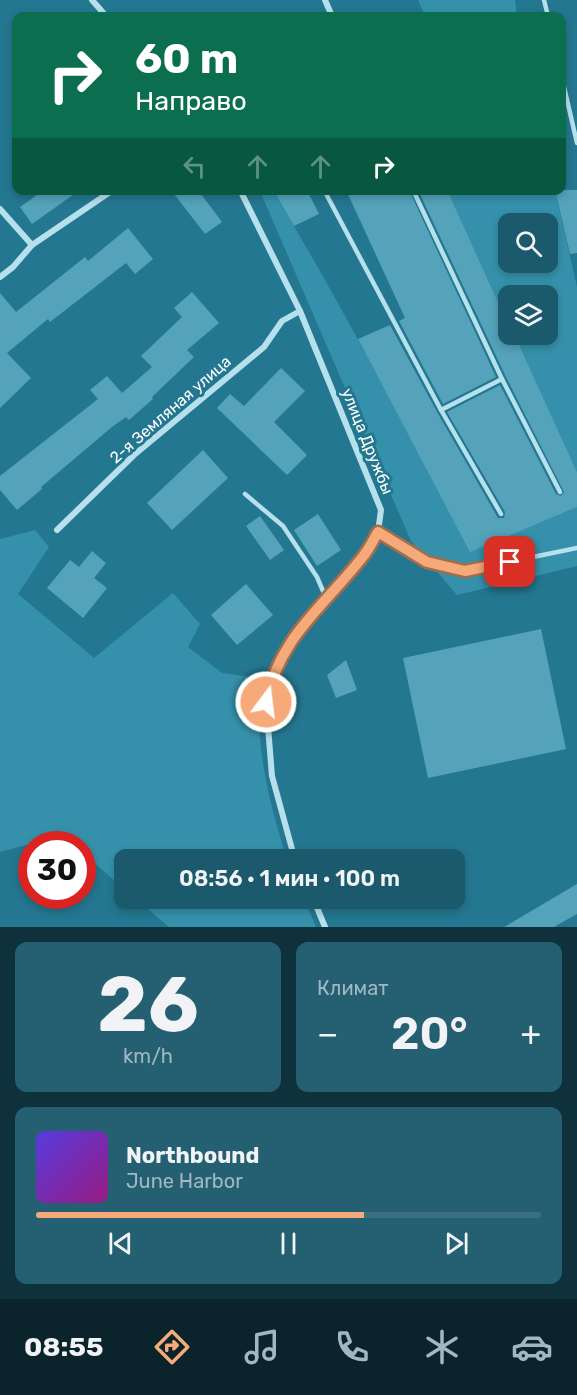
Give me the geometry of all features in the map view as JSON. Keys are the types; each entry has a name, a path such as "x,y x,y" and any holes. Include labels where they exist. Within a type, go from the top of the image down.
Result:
{"street":[{"path":"92,0 102,12"},
{"path":"0,278 32,245 106,195"},
{"name":"улица Дружбы","path":"242,195 300,310 381,510 378,532"},
{"path":"0,209 32,245"},
{"name":"2-я Земляная улица","path":"57,530 134,455 264,347 282,321 300,310"},
{"path":"292,849 272,776 266,702 269,684 289,642 362,558 378,532"},
{"path":"318,909 325,927"}],"lane":[{"path":"566,96 577,143"},
{"path":"327,195 441,410 501,514"},
{"path":"415,195 502,379 560,492"},
{"path":"441,410 502,379"},
{"path":"245,494 283,526 317,577 326,598"},
{"path":"378,532 427,562 465,571 577,548"}],"shaded area":[{"path":"418,0 515,0 516,12 423,12"},
{"path":"262,195 275,195 299,235 470,551 577,507 577,566 457,595 411,541"},
{"path":"449,195 556,195 577,287 577,472 519,345 558,345 558,285 498,285 498,302"},
{"path":"35,530 49,547 18,594 94,658 173,593 200,624 188,647 222,673 260,678 259,725 264,770 284,849 114,849 114,880 96,864 96,831 18,831 18,847 0,852 0,539"},
{"path":"148,909 308,909 316,927 169,927"}],"building":[{"path":"566,190 577,190 577,253 570,254 556,195 566,195"},
{"path":"37,195 73,195 32,224 20,207"},
{"path":"175,195 202,195 222,222 205,234"},
{"path":"276,195 310,195 319,214 294,226"},
{"path":"348,195 411,195 496,377 443,404 399,321 405,318"},
{"path":"420,195 449,195 498,302 498,345 519,345 577,472 577,507 470,552 358,339 390,325 498,518 504,518 505,512 447,412 500,385 556,494 561,496 564,492 506,377"},
{"path":"128,228 153,259 135,274 126,263 50,322 48,319 7,353 31,378 0,408 0,293 16,312 85,257 88,261"},
{"path":"192,292 219,323 187,350 194,357 129,420 126,417 112,427 17,510 0,490 0,476 98,399 90,390 107,376 122,393 152,367 141,356 182,317 174,308"},
{"path":"281,368 305,391 274,422 307,455 287,475 217,408 230,394 244,406"},
{"path":"203,450 228,478 172,530 147,503"},
{"path":"318,514 341,550 317,566 294,530"},
{"path":"260,516 284,550 270,560 246,526"},
{"path":"92,551 106,563 94,578 107,588 83,618 47,588 70,560 79,567"},
{"path":"246,584 273,615 237,645 211,615"},
{"path":"541,629 566,749 428,778 403,658"},
{"path":"346,660 357,690 336,698 327,675"},
{"path":"577,884 577,914 554,927 504,927"}],"route":[{"path":"266,702 269,684 289,642 362,558 378,532 427,562 465,571 510,562"}]}
